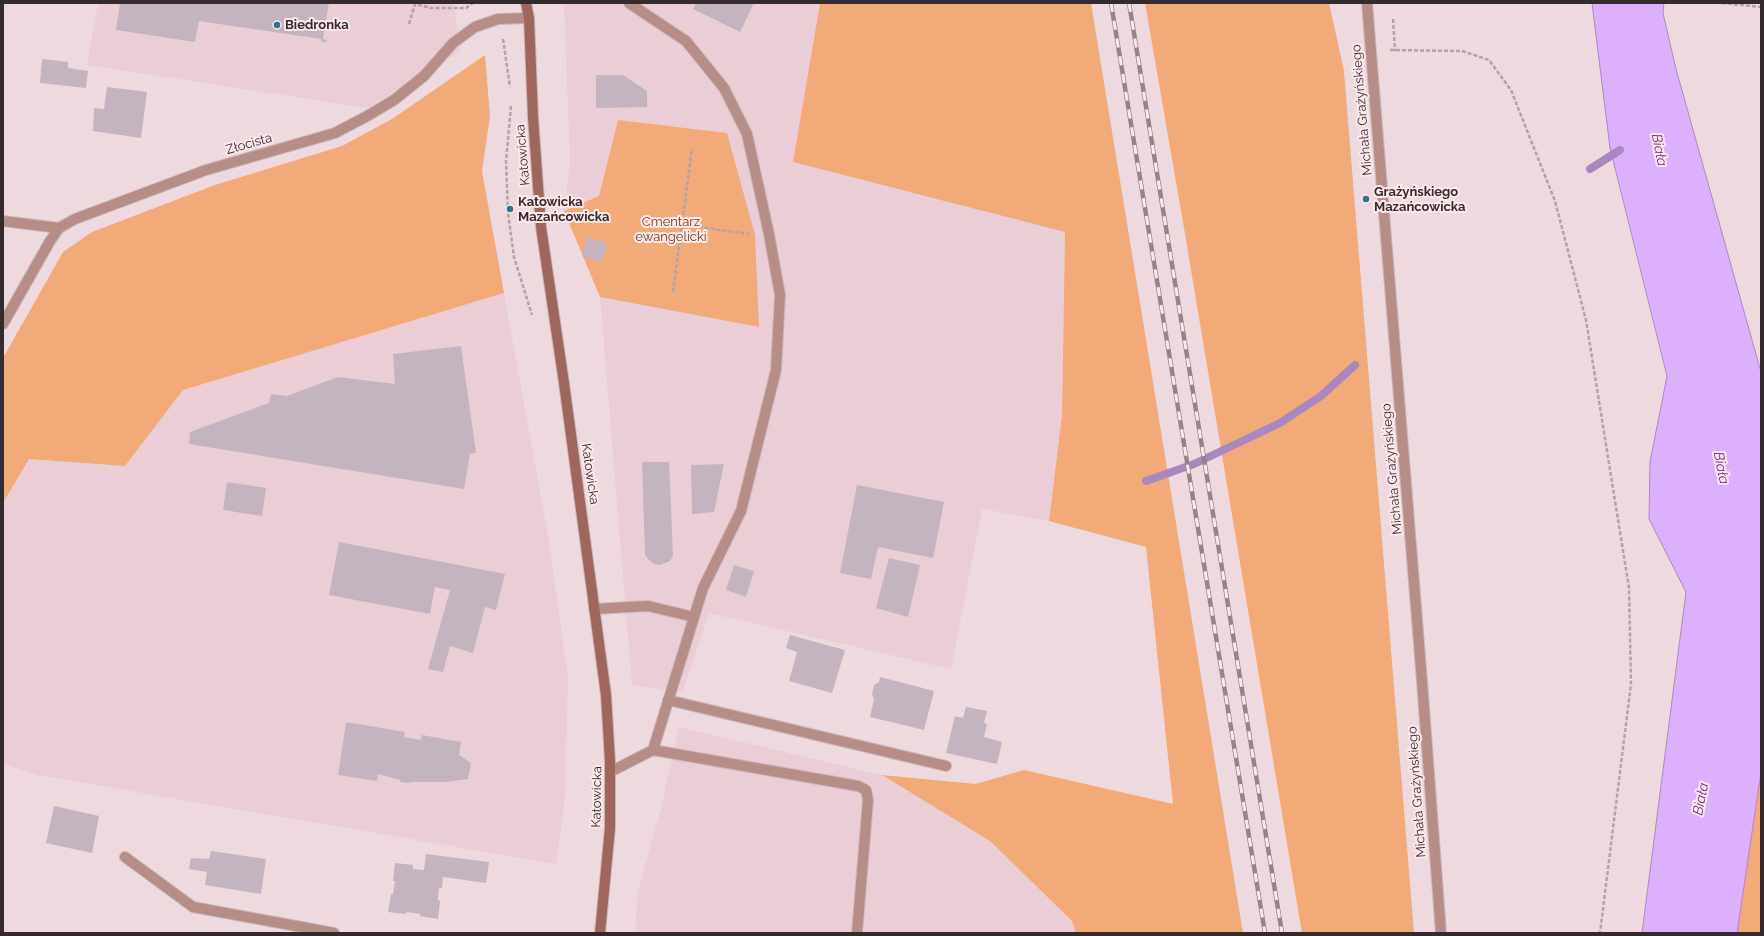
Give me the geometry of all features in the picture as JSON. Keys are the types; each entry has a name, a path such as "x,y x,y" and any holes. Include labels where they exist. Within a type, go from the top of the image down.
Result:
{"street":[{"name":"Katowicka","path":"526,3 529,18"},
{"name":"Katowicka","path":"531,3 529,18 532,117 541,227 564,383 606,695 610,772 610,828 600,933"},
{"path":"629,3 686,41 724,88 747,134 769,234 780,295 776,370 741,510 703,588 653,750"},
{"name":"Michała Grażyńskiego","path":"1367,3 1441,933"},
{"name":"Złocista","path":"59,228 75,219 206,170 335,133 394,100 424,76 454,42 475,27 498,20 529,18"},
{"path":"3,221 59,228 3,324"},
{"path":"594,609 648,606 694,617"},
{"path":"668,700 946,766"},
{"path":"610,772 653,750 858,786 866,790 868,800 857,933"},
{"path":"125,857 193,908 334,933"}],"path":[{"path":"409,24 416,4 431,8 466,8 474,3"},
{"path":"1722,3 1761,7"},
{"path":"1393,19 1395,50"},
{"path":"498,20 506,54 510,89"},
{"path":"1370,50 1462,52 1489,60 1511,90 1555,201 1586,320 1629,588 1631,684 1600,933"},
{"path":"511,102 506,161 508,213 514,257 532,317"},
{"path":"673,292 692,148"},
{"path":"657,221 755,235 769,234"}],"shaded area":[{"path":"98,3 454,3 460,51 367,108 87,65"},
{"path":"564,3 820,3 793,162 1065,232 1062,415 1049,521 982,509 951,669 709,613 683,692 632,685 600,297 759,327 618,120 599,196 564,211 570,162"},
{"path":"504,293 548,535 568,677 565,798 556,864 37,775 3,764 3,503 29,459 125,466 183,390"},
{"path":"679,727 882,775 990,841 1072,921 1076,933 635,933 638,891 661,808"}],"green space":[{"path":"820,3 1091,3 1243,933 1076,933 1072,921 990,841 882,775 976,784 1024,770 1173,804 1146,547 1049,521 1062,415 1065,232 793,162"},
{"path":"1145,3 1329,3 1344,71 1414,933 1302,933"},
{"path":"485,55 490,116 482,171 504,293 183,390 125,466 29,459 3,503 3,358 63,252 92,232 215,185 342,146 392,119"},
{"name":"Cmentarz ewangelicki","path":"618,120 727,133 755,235 759,327 600,297 564,211 599,196"},
{"path":"1761,772 1761,933 1737,933"}],"water":[{"name":"Biała","path":"1592,3 1664,3 1663,13 1676,69 1761,372 1761,772 1737,933 1642,933 1686,592 1649,519 1650,462 1667,376 1610,148"}],"building":[{"name":"Biedronka","path":"120,3 329,3 323,39 327,40 326,42 321,42 321,39 199,21 195,42 116,30"},
{"path":"696,3 754,3 740,32 693,9"},
{"path":"42,59 68,62 68,68 88,71 86,88 40,83"},
{"path":"596,75 623,75 647,91 647,107 596,108"},
{"path":"107,87 147,92 141,138 93,131 94,108 104,109"},
{"path":"588,237 607,243 601,262 582,256"},
{"path":"461,346 476,453 470,454 464,489 189,444 190,432 269,403 271,394 287,396 338,377 395,384 393,354"},
{"path":"642,462 669,462 673,556 670,561 660,565 654,564 645,554"},
{"path":"724,464 714,512 692,514 691,465"},
{"path":"227,482 266,488 262,516 223,510"},
{"path":"857,485 944,502 933,558 878,547 871,579 840,573"},
{"path":"339,542 505,574 496,610 485,607 473,653 450,646 443,672 428,669 450,590 435,587 430,614 329,595"},
{"path":"889,558 920,565 908,617 876,608"},
{"path":"734,565 754,571 746,597 726,590"},
{"path":"790,635 845,650 832,693 789,681 797,652 786,648"},
{"path":"880,677 934,691 924,730 870,717 874,699 872,694 874,685 879,682"},
{"path":"966,707 987,711 984,723 987,724 984,737 1002,742 997,764 946,753 955,716 963,718"},
{"path":"346,722 405,732 404,737 421,740 422,735 461,742 459,755 471,763 468,779 446,782 411,783 400,782 400,780 378,774 377,781 338,775"},
{"path":"54,806 99,816 92,853 46,843"},
{"path":"211,851 266,859 261,894 205,885 207,872 189,869 191,858 209,859"},
{"path":"426,854 489,862 486,883 443,877 442,888 439,888 438,900 440,901 438,919 406,912 406,914 388,912 395,881 393,881 395,863 413,865 413,869 424,870"}],"waterway":[{"path":"1590,169 1620,150"},
{"path":"1146,481 1194,464 1280,423 1321,396 1355,365"}],"railway":[{"path":"1111,3 1265,933"},
{"path":"1129,3 1282,933"}],"place":[{"name":"Biedronka","path":"277,25"},
{"name":"Grażyńskiego Mazańcowicka","path":"1366,199"},
{"name":"Katowicka Mazańcowicka","path":"510,209"}]}
